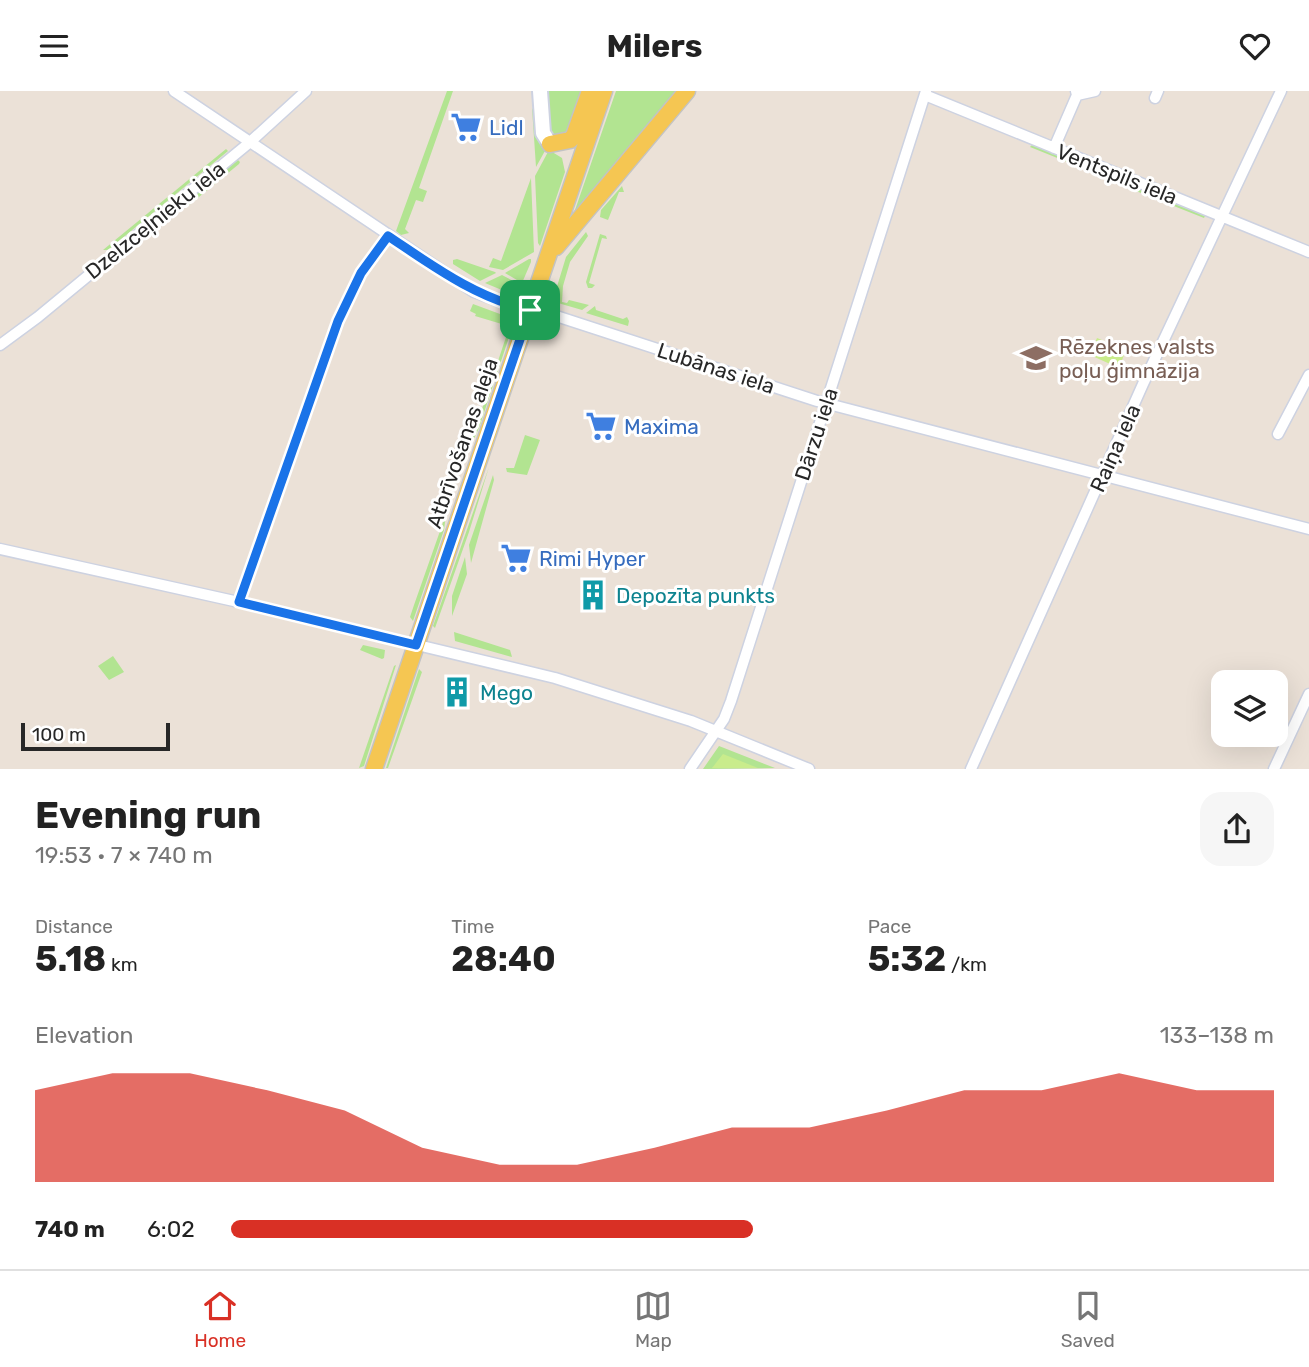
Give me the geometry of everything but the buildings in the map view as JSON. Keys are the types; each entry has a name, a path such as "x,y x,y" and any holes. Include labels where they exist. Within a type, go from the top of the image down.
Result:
{"main road":[{"path":"540,91 543,134 550,144 566,157 575,173"},
{"path":"550,144 570,140 574,136 590,91"},
{"name":"Atbrīvošanas aleja","path":"374,768 604,91"},
{"path":"548,257 687,91"}],"street":[{"name":"Lubānas iela","path":"174,91 474,292 511,306 547,313 826,403 1309,529"},
{"name":"Dzelzceļnieku iela","path":"0,345 38,317 249,143 306,91"},
{"path":"1054,148 1076,93 1095,91"},
{"name":"Raiņa iela","path":"971,768 1143,384 1281,91"},
{"name":"Ventspils iela","path":"925,93 1309,252"},
{"name":"Dārzu iela","path":"690,768 716,731 731,701 925,93"},
{"path":"239,602 338,321 361,273 388,236"},
{"path":"1279,434 1309,375"},
{"path":"0,549 239,602 555,678 691,721 809,768"},
{"path":"1274,768 1309,694"}],"green space":[{"path":"447,91 453,91 419,188 427,191 423,202 416,200 405,229 409,233 401,235 396,231"},
{"path":"545,91 584,91 568,135 554,137 549,133"},
{"path":"616,91 679,91 574,213"},
{"path":"532,108 539,138 546,149 536,167"},
{"path":"1032,145 1110,176 1112,180 1030,147"},
{"path":"226,149 228,151 108,250 103,250"},
{"path":"549,150 562,158 565,172 540,246 535,176"},
{"path":"237,159 239,164 188,206 185,202"},
{"path":"531,178 534,252 503,270 489,267 493,258 501,261"},
{"path":"1123,183 1205,216 1204,218 1121,185"},
{"path":"622,186 624,192 619,192 608,220 600,217 601,210"},
{"path":"586,232 588,236 570,262 563,286 562,302 567,303 569,300 589,305 582,310 558,303 555,293 566,257"},
{"path":"600,234 607,239 602,238 589,283 595,285 588,288 586,282"},
{"path":"457,259 496,273 480,281 453,264 453,260"},
{"path":"529,259 531,262 522,283 505,273"},
{"path":"502,275 513,281 514,292 509,293 485,283"},
{"path":"473,304 500,314 505,325 475,316 476,314 470,311"},
{"path":"595,306 596,310 623,319 627,317 628,326 586,313"},
{"path":"509,328 512,328 479,428 468,451"},
{"path":"1097,338 1126,350 1119,368 1090,355"},
{"path":"525,435 540,440 527,475 507,472 506,468 514,468"},
{"path":"489,467 469,532 435,628 433,626"},
{"path":"493,475 494,480 471,563 469,545"},
{"path":"446,514 444,530 413,621 410,617"},
{"path":"465,557 467,574 452,616 452,596"},
{"path":"454,632 510,650 512,657 455,641"},
{"path":"363,645 385,650 384,658 360,650"},
{"path":"113,656 124,672 109,680 98,666"},
{"path":"396,665 364,766 359,768 394,666"},
{"path":"419,669 422,672 386,768"},
{"path":"719,746 775,768 703,769"},
{"path":"723,754 758,768 712,768"}],"place":[{"name":"Lidl","path":"466,127"},
{"name":"Rēzeknes valsts poļu ģimnāzija","path":"1036,358"},
{"name":"Maxima","path":"601,426"},
{"name":"Rimi Hyper","path":"516,558"},
{"name":"Depozīta punkts","path":"593,595"},
{"name":"Mego","path":"457,692"}],"route":[{"path":"388,236 474,292 530,310 416,645 239,602 338,321 361,273 388,236"}]}
